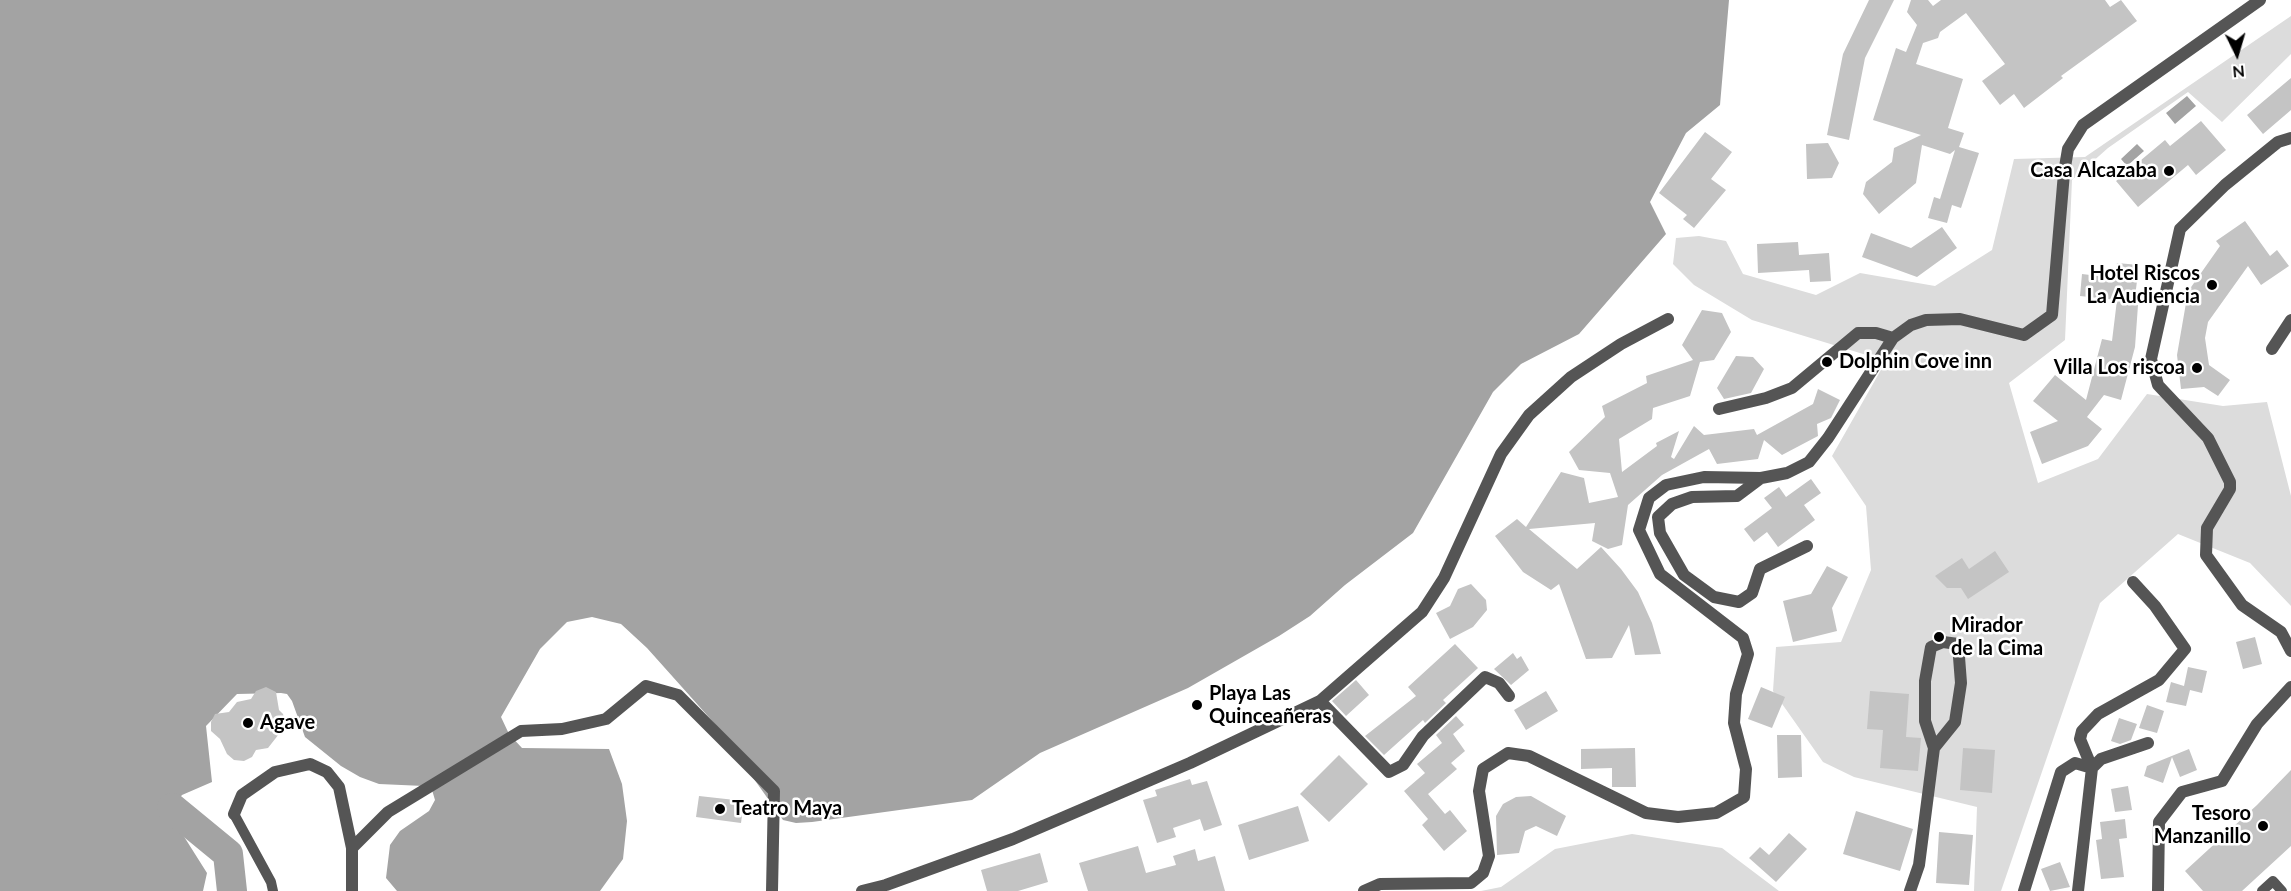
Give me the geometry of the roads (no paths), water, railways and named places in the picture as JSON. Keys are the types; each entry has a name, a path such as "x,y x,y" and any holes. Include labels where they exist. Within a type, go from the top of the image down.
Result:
{"street":[{"path":"1364,891 1380,884 1472,883 1483,873 1489,856 1479,791 1483,769 1508,753 1530,756 1646,813 1678,817 1716,813 1744,797 1746,770 1734,723 1736,694 1748,654 1743,638 1660,574 1639,530 1649,498 1666,485 1704,477 1761,478 1787,473 1809,462 1828,438 1893,338 1911,325 1941,319 1960,319 2024,335 2052,315 2064,172 2068,149 2083,125 2260,0"},
{"path":"2291,138 2278,142 2225,186 2180,229 2151,359 2158,385 2208,438 2230,482 2230,489 2207,528 2205,555 2242,605 2281,632 2291,651"},
{"path":"862,891 886,885 1013,839 1190,764 1320,701 1422,612 1444,578 1501,454 1529,415 1571,377 1621,344 1668,319"},
{"path":"2272,349 2291,320"},
{"path":"1719,409 1792,388 1858,333 1876,333 1893,338"},
{"path":"1761,478 1737,496 1692,497 1672,504 1658,517 1660,533 1684,575 1714,597 1739,602 1752,593 1760,569 1807,546"},
{"path":"2078,891 2092,768 2080,739 2082,731 2098,714 2159,680 2185,649 2155,606 2133,582"},
{"path":"1910,891 1919,865 1934,748 1925,722 1924,681 1931,647 1943,642 1958,645 1961,683 1955,722 1934,748"},
{"path":"1320,701 1389,772 1403,765 1423,736 1485,677 1499,684 1509,696"},
{"path":"352,848 388,812 521,731 562,729 606,719 646,686 678,695 774,791 772,891"},
{"path":"2158,891 2159,822 2182,792 2222,781 2258,724 2291,687"},
{"path":"2092,768 2101,759 2148,743"},
{"path":"2024,891 2061,772 2075,763 2092,768"},
{"path":"234,814 242,795 275,772 310,764 327,772 339,787 352,848 352,891"}],"lane":[{"path":"234,814 271,882 273,891"},
{"path":"2262,891 2273,881 2282,891"}],"waterway":[{"path":"172,808 228,854 232,891"}],"place":[{"name":"Casa Alcazaba","path":"2169,171"},
{"name":"Hotel Riscos La Audiencia","path":"2212,285"},
{"name":"Dolphin Cove inn","path":"1827,362"},
{"name":"Villa Los riscoa","path":"2197,368"},
{"name":"Mirador de la Cima","path":"1939,637"},
{"name":"Playa Las Quinceañeras","path":"1197,705"},
{"name":"Agave","path":"248,723"},
{"name":"Teatro Maya","path":"720,809"},
{"name":"Tesoro Manzanillo","path":"2263,826"}]}
